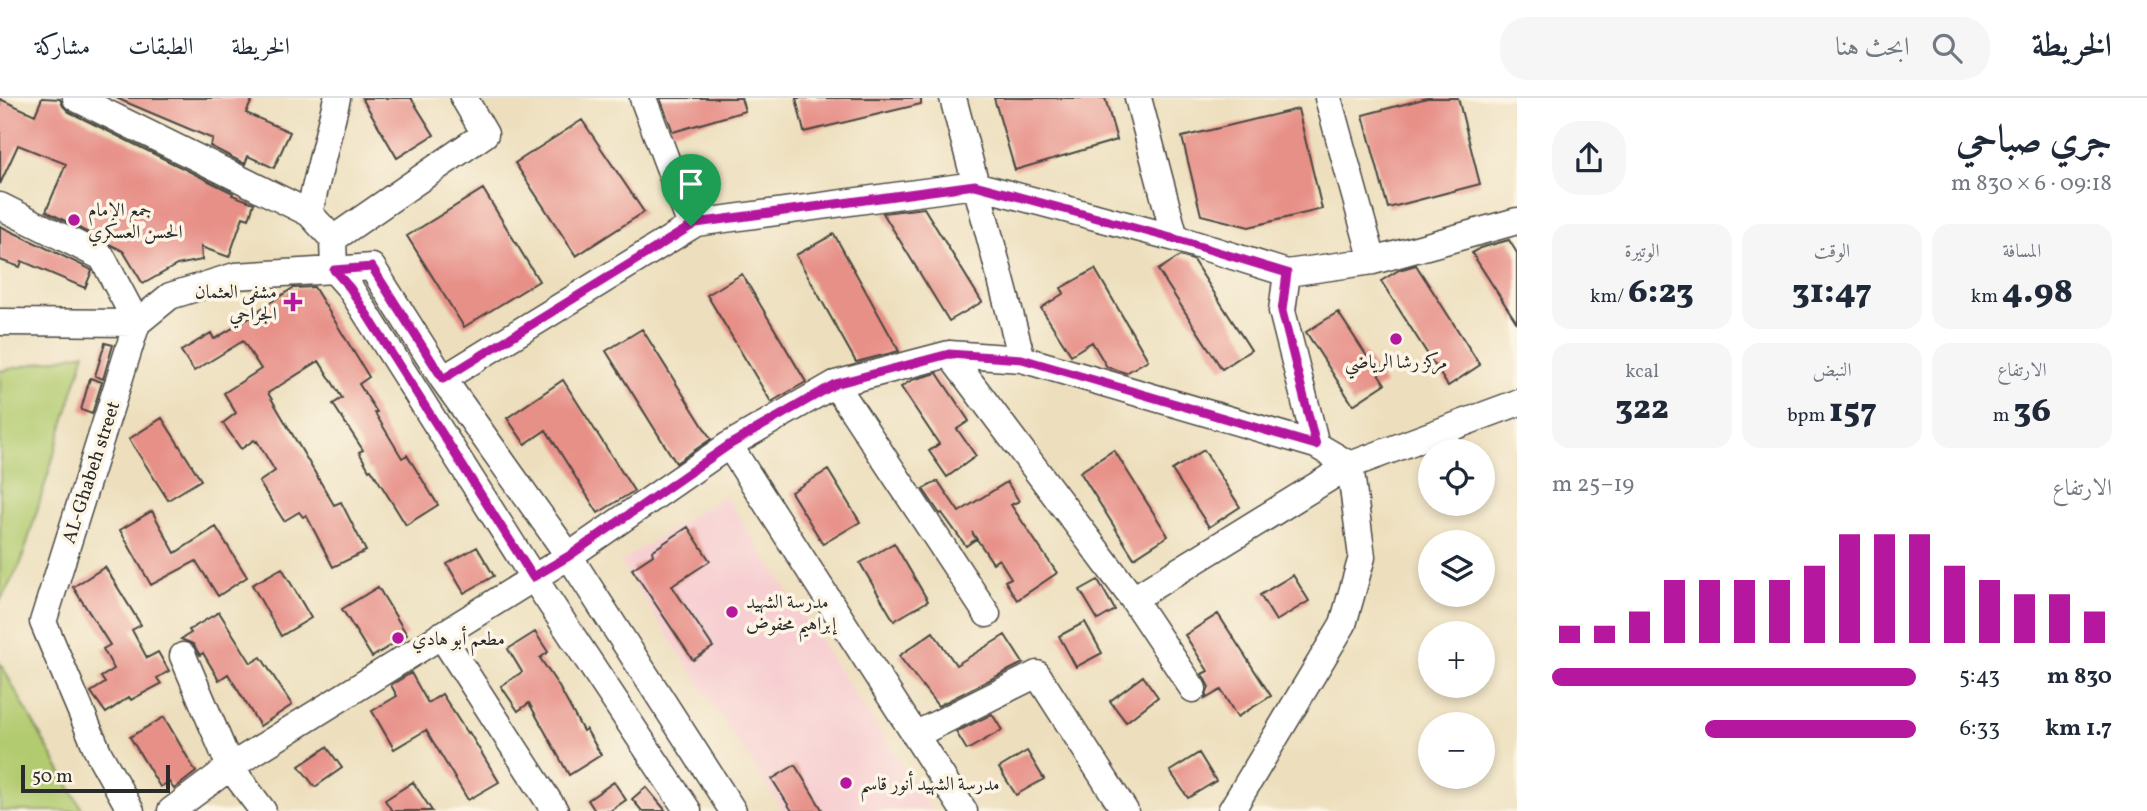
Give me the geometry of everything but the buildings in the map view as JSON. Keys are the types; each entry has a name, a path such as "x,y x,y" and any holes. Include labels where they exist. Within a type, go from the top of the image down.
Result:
{"street":[{"path":"76,98 309,213 333,239 334,270 350,288 533,577 688,811"},
{"path":"309,213 337,98"},
{"path":"333,239 485,134 464,98"},
{"path":"643,98 691,226"},
{"path":"953,98 1022,359"},
{"path":"1138,98 1175,239"},
{"path":"1328,98 1373,261"},
{"path":"443,379 696,223 975,185 1175,239 1287,273 1373,261 1517,221"},
{"path":"0,206 102,257 137,323"},
{"path":"0,322 137,323 170,296 234,276 372,267 443,379 569,556 733,811"},
{"path":"1287,273 1282,311 1316,445"},
{"name":"AL-Ghabeh street","path":"131,811 99,754 43,622 137,323"},
{"path":"949,354 1133,599 1192,689"},
{"path":"171,811 230,766 569,556 729,445 835,384 949,354 1022,359 1316,445 1350,465"},
{"path":"835,384 987,614"},
{"path":"1133,599 1350,465 1517,402"},
{"path":"729,445 964,811"},
{"path":"1231,811 1343,624 1362,557 1350,465"},
{"path":"440,635 555,811"},
{"path":"183,656 230,766 263,811"},
{"path":"915,735 1037,674 1125,811"}],"shaded area":[{"path":"725,495 932,810 783,811 730,731 620,562"}],"green space":[{"path":"85,353 21,563 0,601 0,371"},
{"path":"0,663 83,811 0,811"}],"place":[{"name":"جمع الإمام الحسن العسكري","path":"74,220"},
{"name":"مشفى العثمان الجراحي","path":"293,302"},
{"name":"مركز رشا الرياضي","path":"1396,339"},
{"name":"مدرسة الشهيد إبراهيم محفوض","path":"732,612"},
{"name":"مطعم أبو هادي","path":"398,638"},
{"name":"مدرسة الشهيد أنور قاسم","path":"846,783"}],"route":[{"path":"975,185 1175,239 1287,273 1282,311 1316,445 1022,359 949,354 835,384 729,445 569,556 533,577 350,288 334,270 372,267 443,379 691,226 696,223 975,185"}]}
